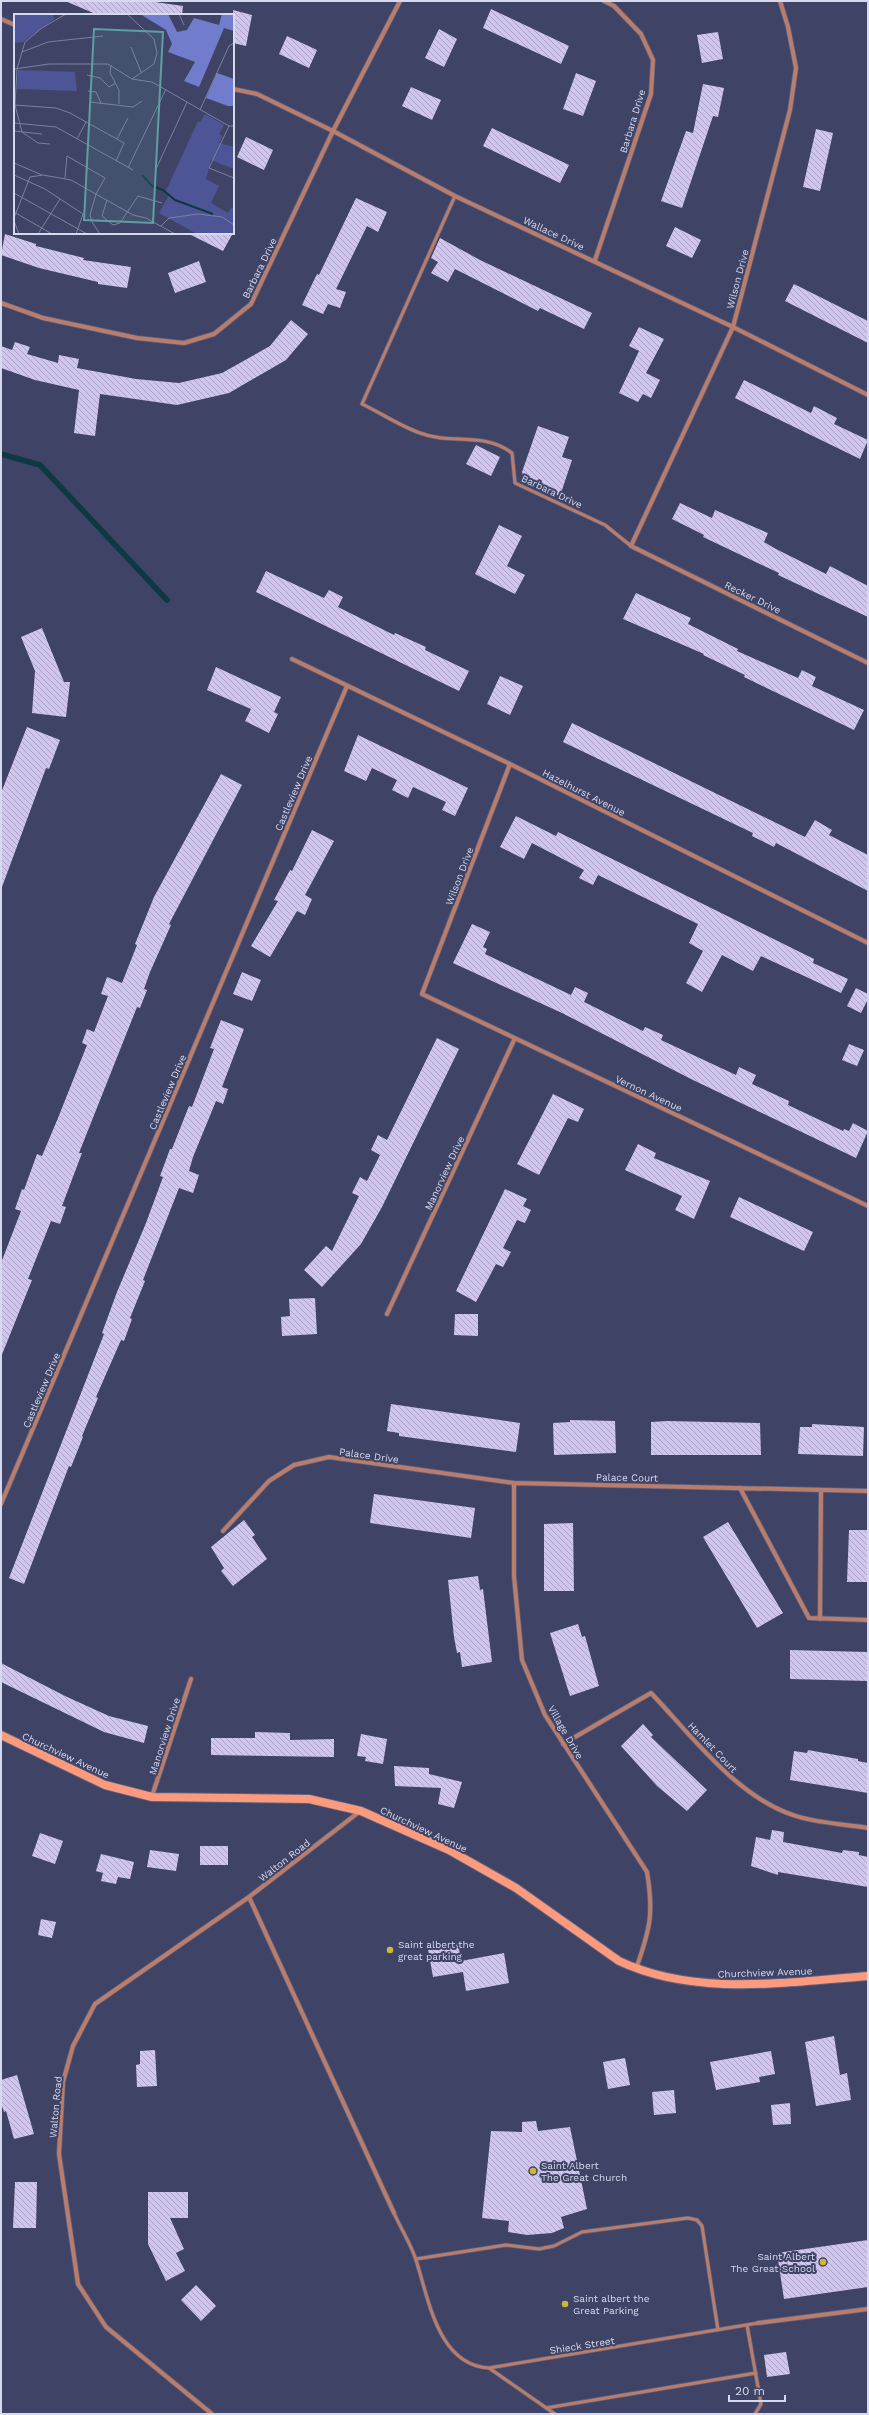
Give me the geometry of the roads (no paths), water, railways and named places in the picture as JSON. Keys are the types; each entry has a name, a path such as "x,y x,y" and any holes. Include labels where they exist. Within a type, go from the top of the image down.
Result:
{"street":[{"name":"Barbara Drive","path":"1,302 43,318 137,338 184,343 214,334 251,304 333,131 400,1"},
{"name":"Barbara Drive","path":"595,260 651,94 653,60 641,34 614,6 604,1"},
{"name":"Wilson Drive","path":"631,546 733,327 791,103 796,68 788,27 780,1"},
{"path":"1,19 14,25"},
{"name":"Wallace Drive","path":"234,89 257,94 333,131 455,196 595,260 868,395"},
{"name":"Recker Drive","path":"631,546 868,663"},
{"name":"Hazelhurst Avenue","path":"292,659 510,764 868,943"},
{"name":"Castleview Drive","path":"1,1504 347,686"},
{"name":"Wilson Drive","path":"422,994 510,764"},
{"name":"Vernon Avenue","path":"422,994 868,1206"},
{"name":"Manorview Drive","path":"387,1314 515,1038"},
{"name":"Palace Drive","path":"223,1531 269,1481 294,1465 329,1457 514,1483"},
{"name":"Palace Court","path":"514,1483 868,1491"},
{"name":"Village Drive","path":"514,1483 514,1576 522,1660 545,1715 647,1872 651,1899 649,1930 636,1969"},
{"path":"740,1488 809,1618 868,1620"},
{"path":"820,1619 821,1490"},
{"name":"Manorview Drive","path":"152,1797 191,1679"},
{"name":"Hamlet Court","path":"563,1744 651,1693 732,1778 764,1803 794,1816 868,1828"},
{"name":"Churchview Avenue","path":"1,1735 105,1785 152,1797 309,1799 361,1811 449,1850 509,1884 619,1961 636,1969 719,1984 772,1984 868,1976"},
{"name":"Walton Road","path":"212,2414 106,2327 78,2284 59,2154 63,2082 73,2046 95,2004 249,1897 361,1811"},
{"path":"249,1897 394,2214"},
{"name":"Shieck Street","path":"758,2323 868,2309"}],"lane":[{"name":"Barbara Drive","path":"455,196 362,404 420,434 443,438 470,438 501,445 512,453 515,483 605,525 631,546"},
{"name":"Shieck Street","path":"394,2214 416,2259 427,2299 439,2330 449,2346 464,2362 477,2367 489,2368 758,2323"},
{"path":"416,2259 506,2245 539,2249 554,2246 582,2232 688,2218 697,2220 702,2226 718,2330"},
{"path":"747,2325 761,2404 755,2414"},
{"path":"489,2368 555,2414"},
{"path":"546,2408 756,2373"}],"waterway":[{"path":"1,454 40,465 167,600"}],"place":[{"name":"Saint albert the great parking","path":"390,1950"},
{"name":"Saint Albert The Great Church","path":"533,2171"},
{"name":"Saint Albert The Great School","path":"823,2262"},
{"name":"Saint albert the Great Parking","path":"565,2304"}]}
